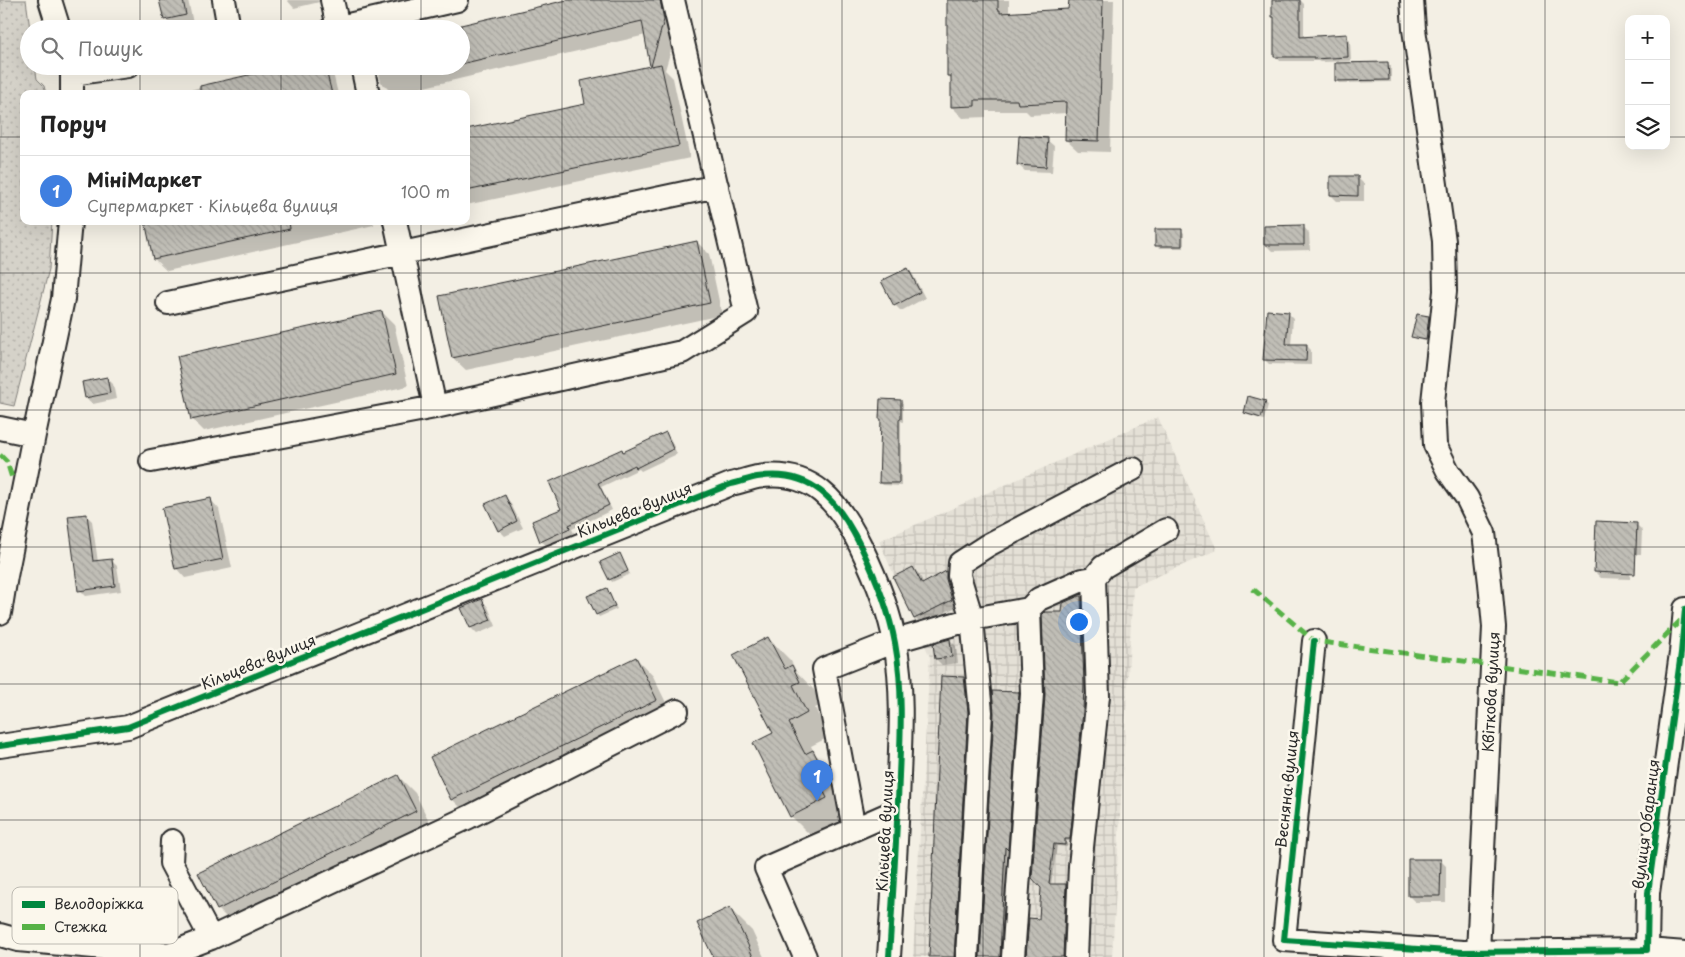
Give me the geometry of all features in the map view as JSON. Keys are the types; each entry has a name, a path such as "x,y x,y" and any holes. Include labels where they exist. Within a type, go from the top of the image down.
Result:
{"street":[{"path":"50,0 56,20"},
{"path":"224,0 227,20"},
{"path":"332,0 341,20"},
{"path":"373,20 457,0"},
{"path":"151,461 435,407 682,352 746,312 673,0"},
{"name":"Квіткова вулиця","path":"1412,0 1414,29 1444,241 1446,291 1433,402 1435,445 1448,471 1467,498 1484,533 1494,627 1478,952"},
{"path":"72,78 86,75"},
{"path":"364,75 367,90"},
{"path":"168,303 717,186"},
{"path":"0,613 34,435 63,299 70,225"},
{"path":"397,225 435,407"},
{"path":"0,428 34,435"},
{"path":"967,957 981,712 972,619 960,576 960,563 988,545 1134,469"},
{"name":"Кільцева вулиця","path":"0,746 128,727 731,484 758,477 781,476 801,480 819,489 834,502 855,535 873,571 888,612 895,641 901,692 898,810 889,957"},
{"path":"1076,957 1080,866 1098,696 1094,578 1103,567 1166,530"},
{"path":"854,829 824,669 895,641 972,619 1029,609 1039,599 1082,580 1094,578"},
{"path":"1013,957 1032,694 1029,609"},
{"name":"вулиця Обаранця","path":"1647,950 1648,893 1681,653 1685,609"},
{"name":"Весняна вулиця","path":"1314,641 1284,940 1478,952"},
{"path":"59,944 172,955 469,817 677,711"},
{"path":"805,957 766,868 898,810"},
{"path":"172,841 171,863 211,938"},
{"path":"1478,952 1647,950 1685,953"}],"shaded area":[{"path":"0,0 26,0 29,20 20,20 20,75 36,75 45,90 20,90 20,225 52,225 49,269 14,406 0,403"},
{"path":"1158,417 1217,550 1133,587 1112,957 913,957 930,657 879,541"}],"building":[{"path":"159,0 183,0 186,15 164,20"},
{"path":"567,0 660,0 664,20 651,66 661,64 679,146 470,190 470,128 585,104 581,81 650,66 642,21 470,62 470,23"},
{"path":"947,0 998,0 998,10 1000,10 1000,13 1068,9 1069,0 1103,0 1099,141 1065,140 1066,102 1018,104 1017,100 975,100 975,106 951,107 951,76 947,76"},
{"path":"1272,0 1300,0 1300,37 1347,34 1348,57 1314,59 1314,57 1274,57"},
{"path":"1388,62 1389,80 1335,81 1335,63"},
{"path":"248,75 327,75 331,90 200,90 200,86"},
{"path":"1019,136 1048,138 1046,167 1017,165"},
{"path":"1330,176 1358,176 1358,196 1330,195"},
{"path":"146,225 290,225 290,229 153,259"},
{"path":"1304,225 1304,245 1264,245 1264,226"},
{"path":"1155,229 1182,229 1182,246 1155,246"},
{"path":"697,241 710,303 452,358 439,296"},
{"path":"908,268 920,292 894,306 881,281"},
{"path":"1267,310 1289,312 1286,344 1307,344 1306,361 1263,360"},
{"path":"382,311 396,374 191,420 177,356"},
{"path":"1417,314 1429,316 1426,340 1411,337"},
{"path":"107,377 110,393 85,398 82,382"},
{"path":"1248,396 1266,401 1261,418 1244,413"},
{"path":"880,399 901,400 901,419 899,419 899,483 879,483"},
{"path":"666,432 673,449 636,468 635,465 598,483 609,505 569,525 570,528 540,542 532,521 561,509 549,482 622,449 623,452"},
{"path":"505,495 517,521 498,531 485,504"},
{"path":"211,498 223,559 175,569 162,508"},
{"path":"87,514 93,561 112,559 115,586 78,591 68,516"},
{"path":"1596,521 1637,523 1635,574 1594,572"},
{"path":"620,553 628,571 609,580 600,562"},
{"path":"913,567 922,584 946,571 946,579 952,600 914,619 893,577"},
{"path":"607,588 615,606 596,615 587,596"},
{"path":"1081,596 1084,685 1070,839 1065,839 1065,845 1054,844 1049,884 1066,884 1063,957 1026,957 1029,918 1039,919 1041,888 1032,878 1045,695 1042,614 1045,612 1062,612 1063,603"},
{"path":"482,599 491,620 470,628 461,608"},
{"path":"768,637 785,669 792,665 800,682 793,685 807,713 789,723 805,754 813,750 821,766 813,770 827,798 790,817 753,743 773,733 733,655"},
{"path":"950,639 952,657 935,659 933,644"},
{"path":"636,657 657,700 451,800 430,757"},
{"path":"941,676 964,677 968,712 954,957 929,957"},
{"path":"992,691 1019,692 1019,694 1008,850 1005,847 1000,957 980,957 994,713"},
{"path":"398,775 416,811 217,910 198,873"},
{"path":"1408,859 1441,859 1440,896 1408,896"},
{"path":"730,907 753,957 713,957 697,923"}],"marked path":[{"path":"0,455 7,462 13,481"},
{"path":"1253,589 1314,641 1619,682 1684,617"}],"cycle path":[{"path":"0,746 128,727 731,484 757,477 776,476 793,478 808,483 821,492 843,516 867,559 881,594 895,643 898,659 901,725 889,957"},
{"path":"1314,641 1284,940 1463,952 1647,950 1648,893 1681,653 1685,609"}],"place":[{"name":"МініМаркет","path":"817,801"}]}
